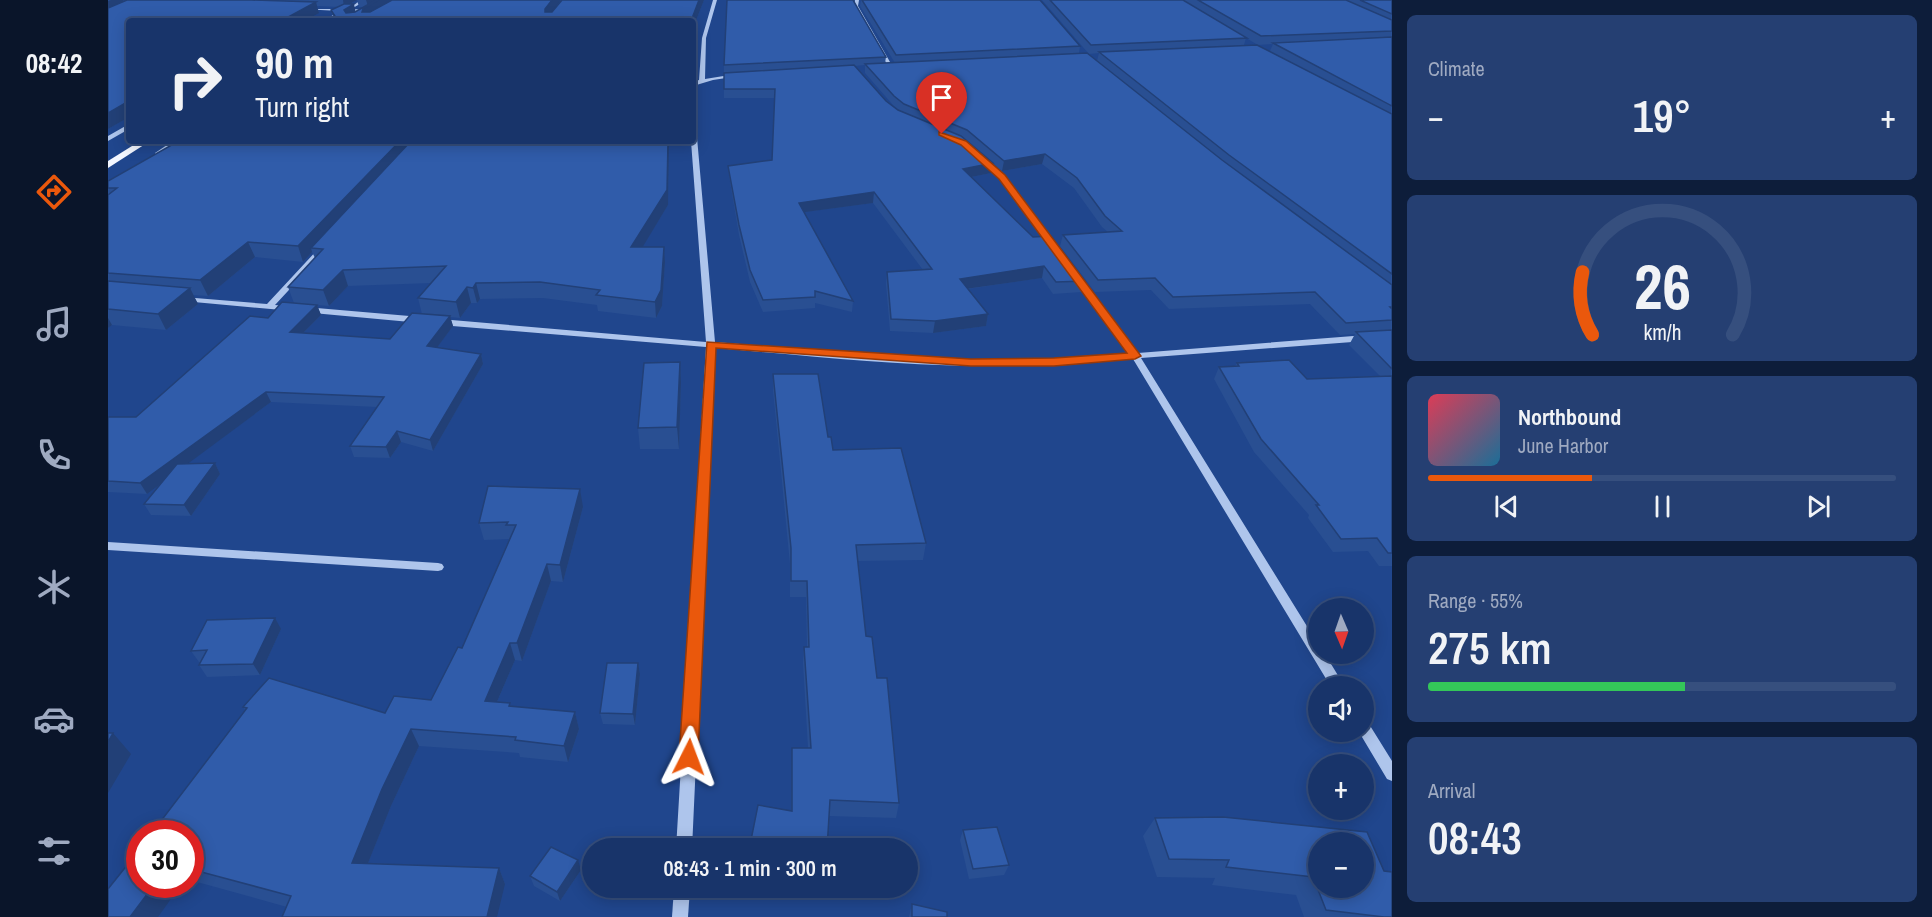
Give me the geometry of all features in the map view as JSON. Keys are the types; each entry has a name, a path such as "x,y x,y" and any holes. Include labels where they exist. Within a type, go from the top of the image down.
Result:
{"main road":[{"path":"357,18 377,7"},
{"path":"108,165 141,144"}],"street":[{"path":"330,18 365,0"},
{"path":"702,81 704,38 715,0"},
{"path":"857,0 856,6 892,68"},
{"path":"299,9 370,11"},
{"path":"883,69 904,68"},
{"path":"696,83 742,75"},
{"path":"108,139 126,128"},
{"path":"148,159 172,144"},
{"path":"685,838 711,345 694,144"},
{"path":"972,150 1002,177 1058,252"},
{"path":"269,307 325,246"},
{"path":"1072,271 1135,356 1331,676"},
{"path":"177,298 711,345 971,363 1054,362 1392,336"},
{"path":"108,546 438,567"},
{"path":"1373,742 1392,774"},
{"path":"680,917 681,898"}],"building":[{"path":"127,0 316,2 287,18 126,18 126,103 108,113 108,8"},
{"path":"376,0 378,0 362,12 370,12 392,0 552,0 545,12 552,12 562,0 699,0 692,18 336,18 331,10 344,4 354,4 344,10 346,13 355,12"},
{"path":"727,0 853,0 886,57 724,65"},
{"path":"862,0 1040,0 1080,46 896,55"},
{"path":"1050,0 1183,0 1247,38 1091,45"},
{"path":"1198,0 1346,0 1392,20 1392,31 1261,36"},
{"path":"1360,0 1392,0 1392,14"},
{"path":"1392,37 1392,106 1273,43"},
{"path":"1257,45 1392,114 1392,274 1229,155 1099,52"},
{"path":"1087,53 1222,160 1392,285 1392,307 1390,307 1392,320 1346,323 1315,292 1173,297 1155,278 1098,280 1063,235 1122,231 1105,216 1077,178 1045,154 1004,161 967,130 904,104 865,64"},
{"path":"854,65 886,101 898,110 961,136 993,163 963,169 1033,237 1051,236 1085,281 1056,282 1044,266 960,279 988,314 935,321 891,319 887,272 932,269 874,192 799,203 853,301 815,291 815,297 763,300 750,270 728,166 772,160 775,89 724,89 724,73"},
{"path":"173,144 397,144 298,246 248,242 200,280 108,273 108,195 117,188 108,188 108,181"},
{"path":"408,144 668,144 667,190 631,247 664,247 661,290 655,302 596,295 600,290 540,282 476,283 473,288 467,287 456,302 418,298 446,266 343,270 323,290 288,287 323,249 311,248"},
{"path":"108,281 190,288 158,314 108,309"},
{"path":"282,302 317,305 290,332 390,339 412,313 450,316 427,346 481,354 430,440 397,431 386,447 350,446 384,397 266,392 140,483 108,481 108,417 136,417 250,316 268,318"},
{"path":"1392,330 1392,369 1356,332"},
{"path":"1289,360 1307,379 1392,376 1392,553 1388,553 1377,538 1341,539 1316,505 1319,505 1261,439 1219,367 1239,366 1237,363"},
{"path":"680,362 677,427 638,428 644,363"},
{"path":"773,374 818,374 828,437 831,437 833,450 901,448 926,543 856,545 866,636 872,637 877,678 887,678 899,803 830,800 828,838 751,838 758,805 792,811 792,748 811,748 804,647 809,647 807,581 791,581 791,548"},
{"path":"215,463 184,505 144,504 177,464"},
{"path":"488,486 580,489 560,565 547,564 517,643 510,643 485,701 510,703 509,706 575,712 564,746 515,740 516,737 411,729 382,789 352,863 499,868 487,917 282,917 291,896 204,873 204,820 162,820 247,708 243,707 269,678 385,713 394,696 431,700 458,647 462,648 516,525 506,525 508,522 479,523"},
{"path":"275,618 253,664 199,665 207,650 191,651 207,620"},
{"path":"607,663 638,663 633,714 600,713"},
{"path":"1223,817 1367,832 1308,832 1308,876 1226,867 1229,860 1169,859 1155,818"},
{"path":"997,827 1009,865 973,869 963,830"},
{"path":"551,847 578,860 557,892 530,876"},
{"path":"1374,848 1384,871 1392,872 1392,917 1326,910 1321,898 1374,898"},
{"path":"126,866 126,898 144,898 130,917 108,917 108,889"},
{"path":"912,904 947,912 947,917 912,917"}],"route":[{"path":"689,757 711,345 971,363 1054,362 1135,356 1002,177 963,143 942,134"}]}
